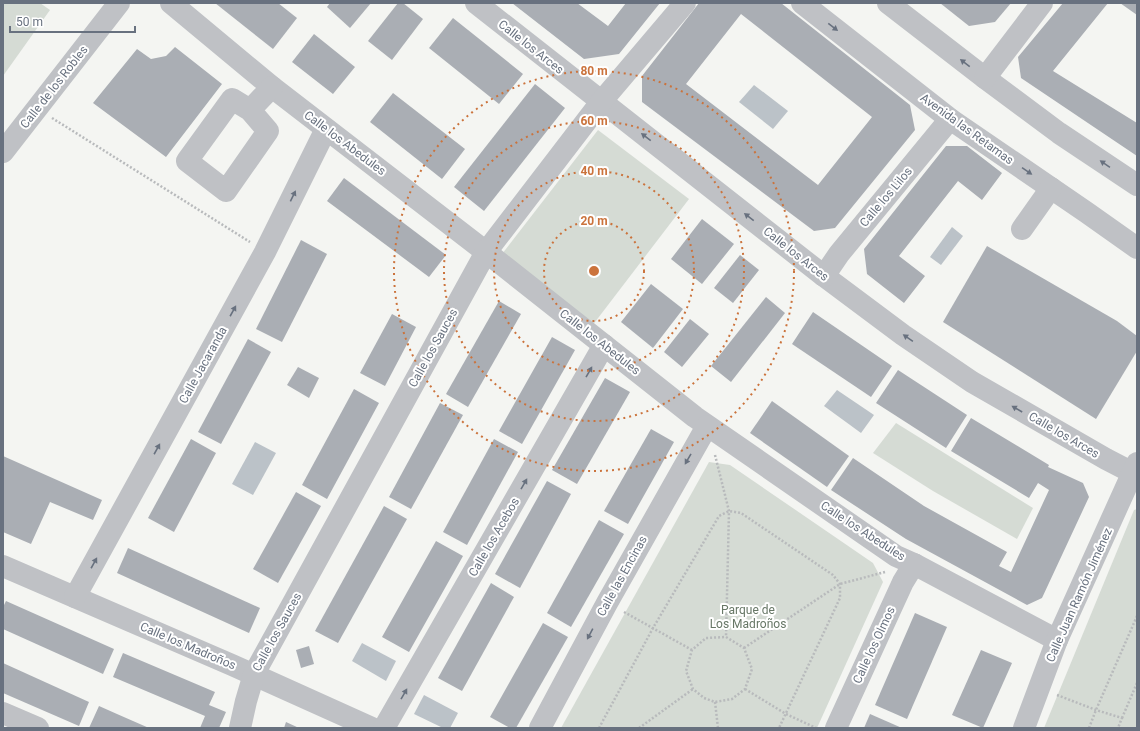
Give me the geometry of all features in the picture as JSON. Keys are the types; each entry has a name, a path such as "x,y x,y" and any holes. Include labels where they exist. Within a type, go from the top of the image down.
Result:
{"street":[{"name":"Calle de los Robles","path":"3,152 119,3"},
{"name":"Calle los Abedules","path":"170,3 272,87 708,426 896,556 914,564 1057,640"},
{"name":"Calle los Arces","path":"476,3 824,276 903,335 972,382 1106,459 1136,470"},
{"name":"Calle los Sauces","path":"240,728 254,674 486,252 601,102 685,3"},
{"name":"Avenida las Retamas","path":"802,3 950,119 1137,248"},
{"path":"888,3 984,78 1059,133 1137,185"},
{"path":"984,78 1042,3"},
{"path":"250,110 272,87"},
{"name":"Calle los Lilos","path":"824,276 839,254 950,119"},
{"name":"Calle Jacaranda","path":"75,597 266,252 326,129"},
{"path":"1022,229 1051,188"},
{"name":"Calle los Acebos","path":"384,728 604,345"},
{"name":"Calle las Encinas","path":"540,728 606,603 708,426"},
{"name":"Calle Juan Ramón Jiménez","path":"1024,728 1057,640 1136,470"},
{"name":"Calle los Olmos","path":"836,728 903,582 914,564"},
{"name":"Calle los Madroños","path":"3,566 254,674 372,728"},
{"path":"3,713 38,728"}],"path":[{"path":"37,108 266,252"},
{"path":"715,454 729,511 726,637"},
{"path":"599,728 653,628 719,516 729,511 741,513 833,575 840,584 840,598 779,728"},
{"path":"744,648 840,584 914,564"},
{"path":"606,603 692,650"},
{"path":"1089,728 1137,616"},
{"path":"726,637 744,648 752,669 745,689 732,699 715,702 704,698 693,689 686,671 692,650 706,638 726,637"},
{"path":"1118,728 1137,682"},
{"path":"639,728 693,689"},
{"path":"745,689 786,714 816,728"},
{"path":"1056,694 1096,710 1122,718"},
{"path":"715,702 718,728"}],"green space":[{"path":"3,3 40,3 50,10 3,76"},
{"path":"598,130 689,199 592,326 502,254"},
{"path":"896,423 1033,508 1017,539 933,491 873,453"},
{"name":"Parque de Los Madroños","path":"709,462 730,465 873,563 883,582 817,728 561,728"},
{"path":"1137,509 1137,728 1044,728 1134,510"}],"shaded area":[{"path":"754,85 788,111 773,129 739,102"},
{"path":"952,227 963,236 941,265 930,257"},
{"path":"837,390 874,415 861,433 824,406"},
{"path":"255,442 276,453 253,495 232,484"},
{"path":"362,643 396,661 386,681 352,661"},
{"path":"424,695 458,713 450,728 443,728 414,714"}],"building":[{"path":"215,3 278,3 297,18 273,49"},
{"path":"330,3 371,3 350,28 327,7"},
{"path":"398,3 403,3 423,19 392,60 368,41"},
{"path":"512,3 577,3 608,26 626,3 660,3 619,54 584,59"},
{"path":"699,3 781,3 910,105 915,130 835,228 814,231 642,102 642,76","holes":["741,14 872,117 818,185 686,84"]},
{"path":"940,3 1011,3 995,22 969,26"},
{"path":"1063,3 1108,3 1053,71 1137,123 1137,156 1021,78 1018,57"},
{"path":"1120,3 1137,3 1137,15"},
{"path":"453,18 523,74 499,104 429,48"},
{"path":"314,34 355,67 333,94 292,62"},
{"path":"175,47 222,84 166,157 93,103 137,49 151,59 166,56"},
{"path":"535,84 565,108 484,211 454,187"},
{"path":"393,93 465,149 442,179 370,122"},
{"path":"946,146 967,146 1002,173 982,200 958,181 899,256 925,276 904,303 867,274 864,249"},
{"path":"344,178 446,255 429,277 327,201"},
{"path":"702,219 734,244 702,284 671,259"},
{"path":"301,240 327,254 282,342 256,329"},
{"path":"987,246 1117,321 1137,336 1137,351 1096,419 943,322"},
{"path":"740,255 759,270 733,303 714,288"},
{"path":"651,284 683,309 653,348 621,322"},
{"path":"766,297 785,313 731,382 711,366"},
{"path":"499,301 521,314 468,407 446,394"},
{"path":"813,312 892,366 871,397 792,344"},
{"path":"392,314 416,327 385,386 360,373"},
{"path":"690,319 709,334 682,367 664,352"},
{"path":"552,337 575,350 522,444 499,431"},
{"path":"248,339 271,352 221,444 198,432"},
{"path":"298,367 319,378 309,398 287,385"},
{"path":"898,370 967,415 946,448 876,403"},
{"path":"605,378 630,392 577,484 552,470"},
{"path":"354,389 379,403 327,499 302,485"},
{"path":"772,401 849,456 827,487 750,433"},
{"path":"440,403 463,415 411,509 389,497"},
{"path":"971,418 1049,465 1048,467 1083,483 1089,497 1042,598 1027,605 906,539 831,490 853,458 924,506 1007,552 999,566 1011,572 1049,490 1038,483 1029,498 951,451"},
{"path":"651,429 674,442 628,524 604,511"},
{"path":"191,439 216,453 174,532 148,518"},
{"path":"494,439 518,452 467,545 443,532"},
{"path":"3,456 102,500 93,520 50,502 31,544 3,532"},
{"path":"547,481 571,494 520,588 495,574"},
{"path":"296,492 321,506 278,583 253,569"},
{"path":"384,506 407,519 338,643 315,631"},
{"path":"599,520 624,534 571,627 547,613"},
{"path":"436,541 463,556 409,652 382,637"},
{"path":"128,548 260,608 249,633 117,573"},
{"path":"491,583 514,597 462,691 438,678"},
{"path":"6,601 114,649 103,674 3,629 3,607"},
{"path":"915,613 947,627 907,719 875,705"},
{"path":"543,623 568,637 516,728 510,728 490,717"},
{"path":"309,646 314,664 301,668 296,650"},
{"path":"981,650 1012,663 983,728 952,715"},
{"path":"123,653 215,692 209,705 226,712 219,728 200,728 205,716 113,677"},
{"path":"3,663 89,702 79,726 3,693"},
{"path":"99,706 117,714 149,728 89,728"},
{"path":"870,714 902,728 864,728"},
{"path":"286,722 299,728 284,728"}]}
